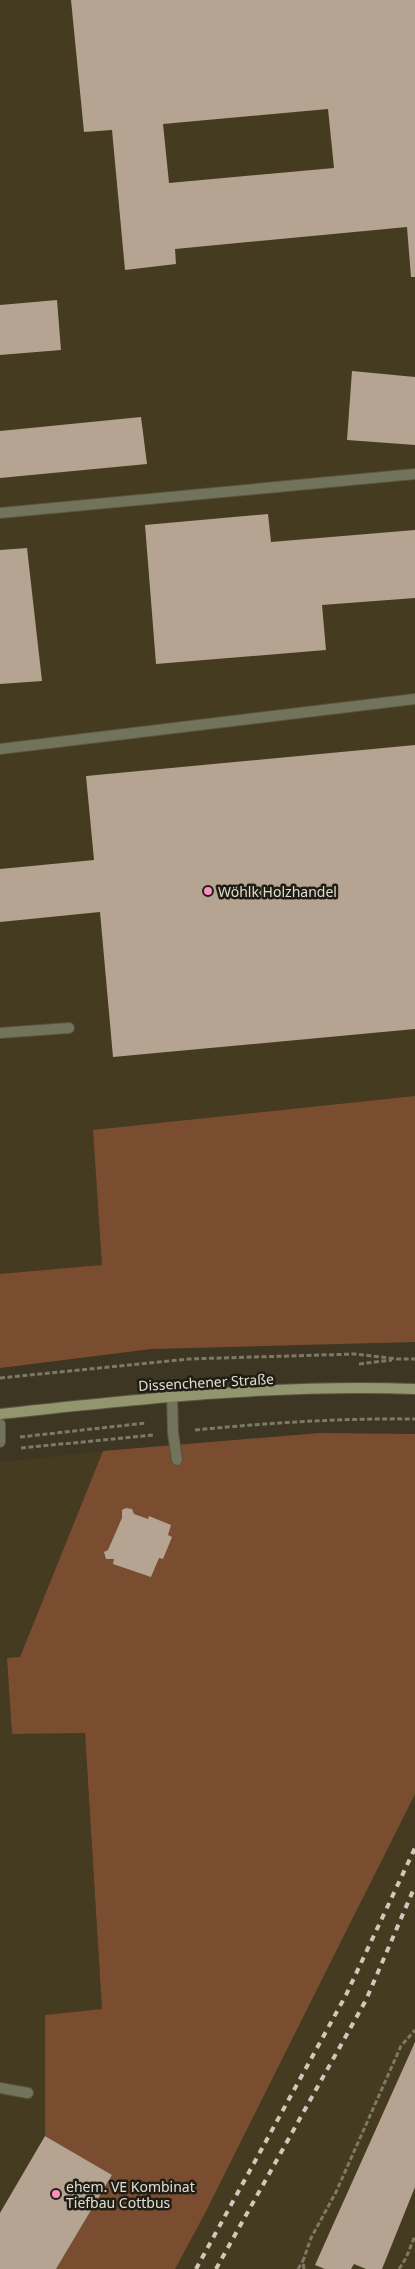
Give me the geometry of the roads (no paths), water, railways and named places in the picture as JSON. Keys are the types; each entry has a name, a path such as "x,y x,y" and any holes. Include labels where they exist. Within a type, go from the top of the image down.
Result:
{"main road":[{"name":"Dissenchener Straße","path":"0,1414 172,1395 376,1388 415,1389"}],"lane":[{"path":"0,512 415,474"},
{"path":"0,749 415,699"},
{"path":"0,1033 69,1028"},
{"path":"172,1395 177,1460"},
{"path":"0,1424 0,1442"},
{"path":"0,2088 28,2093"}],"railway":[{"path":"196,2269 346,1995 415,1848"},
{"path":"216,2269 366,2000 415,1886"}],"place":[{"name":"Wöhlk Holzhandel","path":"208,891"},
{"name":"ehem. VE Kombinat Tiefbau Cottbus","path":"56,2194"}]}
